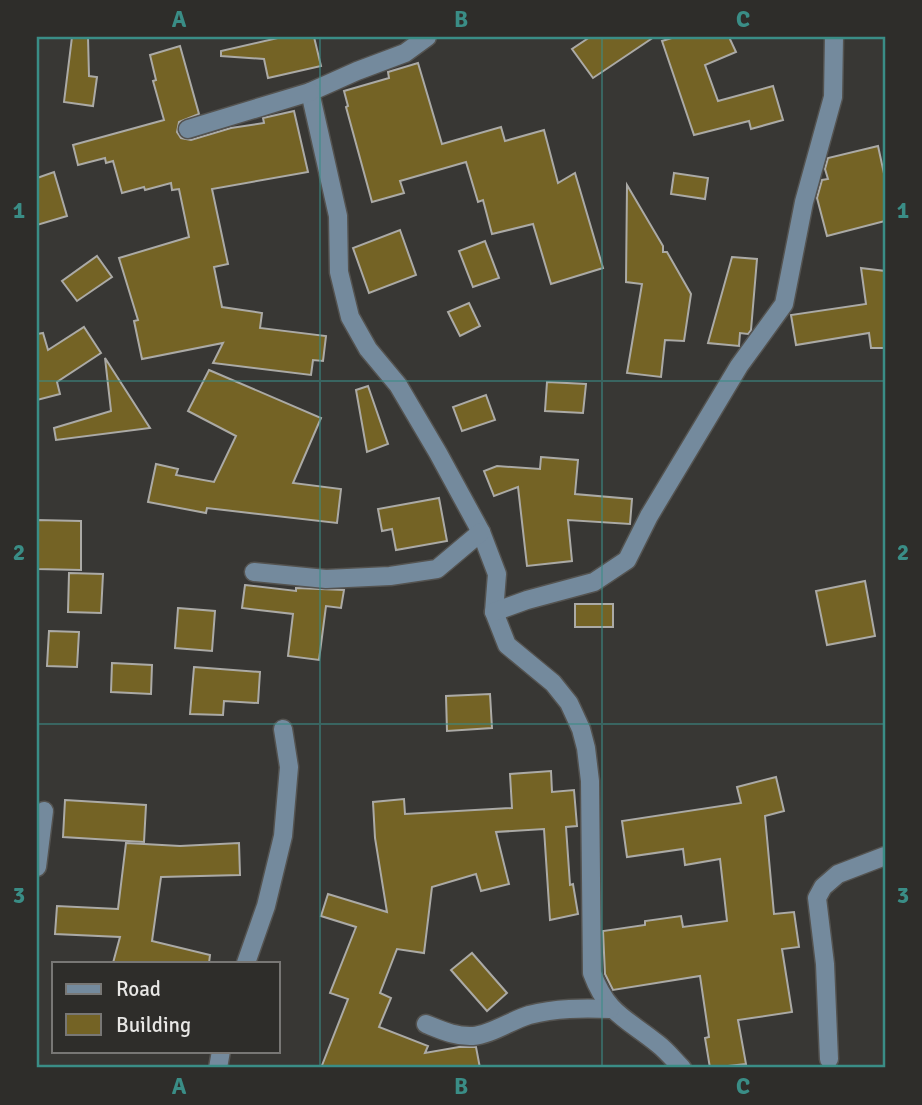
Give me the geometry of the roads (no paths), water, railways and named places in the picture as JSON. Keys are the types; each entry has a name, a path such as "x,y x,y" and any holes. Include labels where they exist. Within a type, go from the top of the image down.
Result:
{"street":[{"path":"188,129 310,92 405,53 427,37"},
{"path":"494,612 594,582 626,560 649,516 739,366 784,304 803,202 833,97 834,37"},
{"path":"310,92 338,216 339,272 350,317 368,349 398,385 481,532 497,574 494,612 507,645 553,683 569,703 581,729 590,782 592,973 599,992 610,1009 660,1045 682,1068"},
{"path":"254,572 326,579 390,576 437,569 481,532"},
{"path":"246,962 266,906 283,836 289,767 283,729"},
{"path":"37,867 44,811"},
{"path":"829,1059 825,964 817,898 823,887 838,874 885,856"},
{"path":"426,1024 459,1036 477,1036 505,1023 546,1011 570,1008 610,1009"}]}
